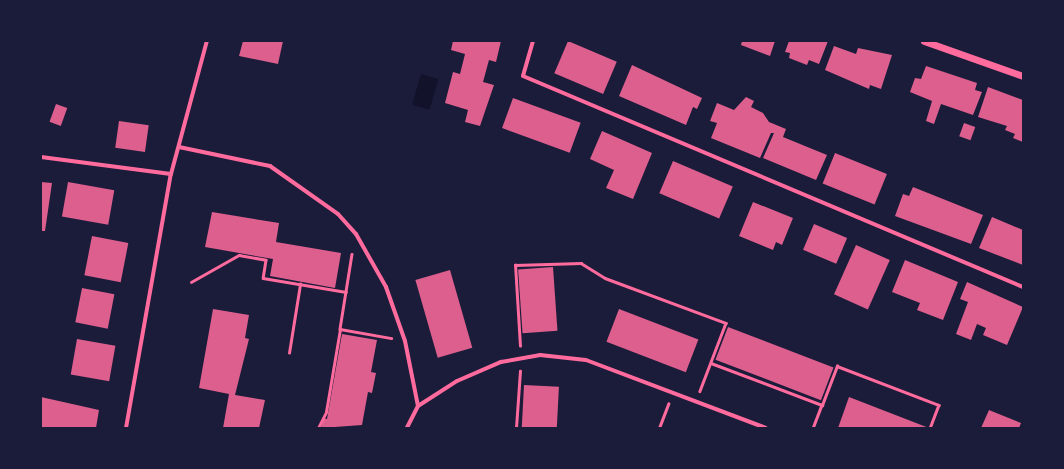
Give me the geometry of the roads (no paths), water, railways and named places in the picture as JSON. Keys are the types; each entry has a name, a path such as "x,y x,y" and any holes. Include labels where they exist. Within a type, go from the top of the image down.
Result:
{"street":[{"path":"126,428 171,174 207,41"},
{"path":"533,41 523,76 1023,287"},
{"path":"924,41 1023,76"},
{"path":"179,147 270,166 338,214 356,234 386,287 405,341 418,406"},
{"path":"41,157 171,174"},
{"path":"408,428 418,406 457,381 501,362 540,355 586,360 766,428"}]}
